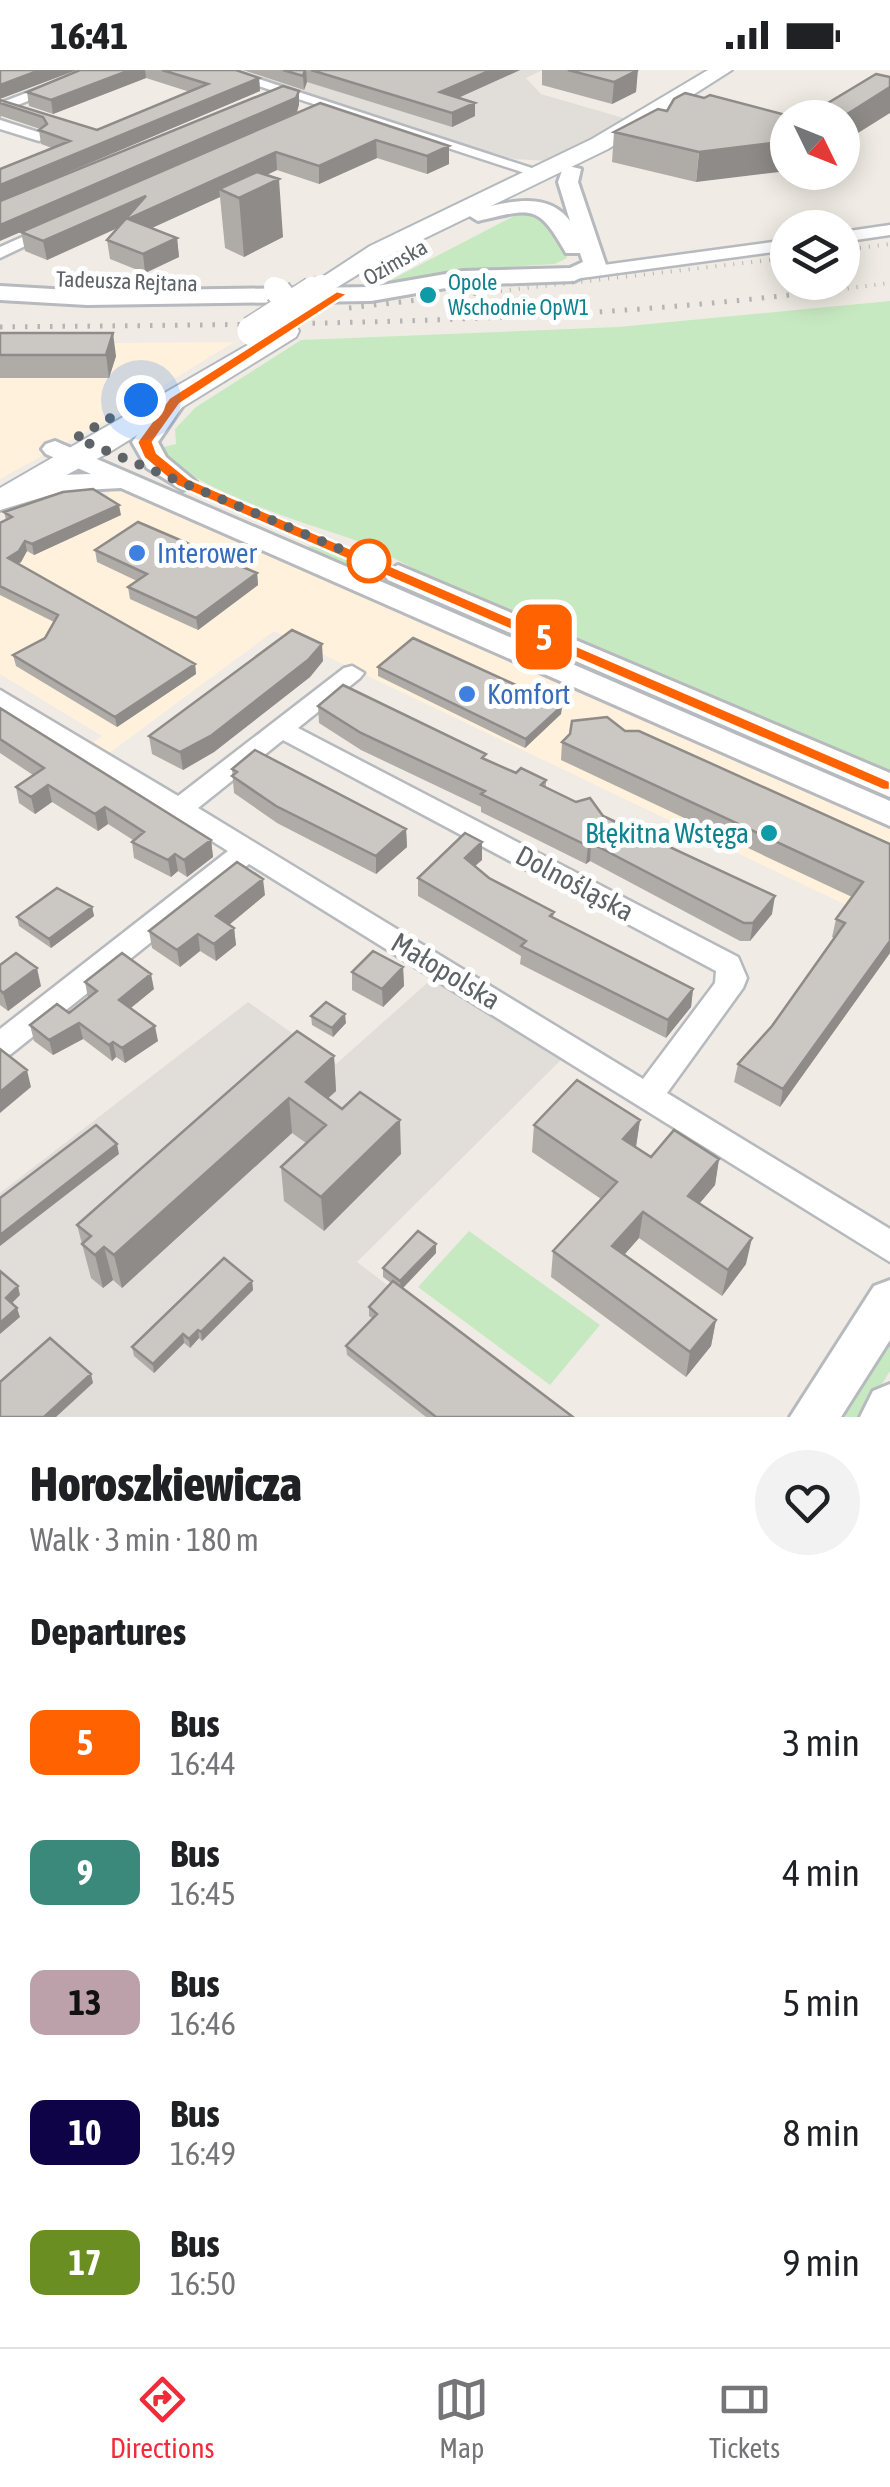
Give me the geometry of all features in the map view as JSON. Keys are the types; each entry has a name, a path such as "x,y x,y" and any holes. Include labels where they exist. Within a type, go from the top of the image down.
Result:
{"main road":[{"name":"Ozimska","path":"0,502 252,331 275,303 349,279 571,169 732,72"},
{"name":"Ozimska","path":"0,479 174,401 275,303 349,279 732,72"}],"street":[{"path":"2,107 99,70"},
{"path":"217,70 539,173"},
{"path":"265,98 283,91"},
{"path":"315,114 332,106"},
{"path":"2,107 35,116"},
{"path":"2,126 39,137"},
{"path":"571,169 568,182 596,265"},
{"path":"478,216 524,206 556,213 565,222 577,256 571,270"},
{"path":"0,253 70,222"},
{"path":"860,234 890,230"},
{"path":"0,293 87,298 371,294 440,280 630,266 770,247"},
{"path":"571,270 596,265 630,266"},
{"name":"Tadeusza Rejtana","path":"0,273 275,303 349,279"},
{"path":"172,488 145,442 174,401"},
{"path":"76,448 890,786"},
{"path":"0,502 47,486 88,480 172,488 890,814"},
{"path":"180,809 352,673"},
{"name":"Małopolska","path":"0,698 648,1094 890,1247"},
{"name":"Dolnośląska","path":"281,729 728,966 732,978 728,988 648,1094"},
{"path":"4,1037 248,851"},
{"path":"814,1417 890,1300"},
{"path":"884,1417 890,1407"}],"shaded area":[{"path":"217,70 543,70 526,78 541,94 627,119 550,161 514,159"},
{"path":"234,342 107,420 0,479 0,344"},
{"path":"112,482 890,814 890,926 274,631 100,760 83,750 102,736 0,674 0,523 29,509 95,494 108,497"},
{"path":"444,968 573,1048 357,1262 561,1417 0,1417 0,1193 248,1002 336,1064"}],"green space":[{"path":"536,212 564,238 567,258 555,264 464,270 375,288 514,216"},
{"path":"890,301 890,777 433,580 360,542 219,490 174,463 160,448 176,444 175,429 196,407 301,340 618,327"},
{"path":"318,546 890,795 890,800 770,753 302,547"},
{"path":"469,1231 600,1325 550,1385 418,1287"},
{"path":"890,1338 890,1371 862,1417 834,1417"}],"building":[{"path":"0,70 40,70 0,85"},
{"path":"80,70 130,70 51,100 27,92"},
{"path":"162,70 236,70 259,78 0,185 0,169 70,141 39,130 47,124 43,117 0,100 97,130 208,84"},
{"path":"283,70 305,70 303,76"},
{"path":"311,70 491,70 440,92 475,103 452,113"},
{"path":"568,70 638,70 614,82"},
{"path":"876,74 890,77 890,87 860,106 860,100 833,100"},
{"path":"283,86 299,91 296,98 0,225 0,201"},
{"path":"685,93 704,98 710,95 770,111 770,143 699,152 614,132 658,109 667,111 674,99"},
{"path":"320,103 449,146 427,156 376,140 319,166 276,152 128,219 177,238 143,254 107,240 146,196 43,241 21,232"},
{"path":"257,172 279,179 239,198 219,189"},
{"path":"0,333 113,333 106,355 0,355"},
{"path":"93,489 119,505 32,544 25,541 8,558 195,664 115,717 13,655 45,638 58,615 0,586 0,523 12,517 4,512 63,492"},
{"path":"138,522 257,573 196,618 128,587 147,574 95,550"},
{"path":"292,630 322,644 308,660 212,735 180,752 149,736"},
{"path":"413,638 562,706 526,739 378,667"},
{"path":"343,685 486,754 482,758 516,773 521,768 546,780 541,785 576,802 590,798 603,816 775,896 753,923 744,923 591,843 588,846 481,794 485,791 361,733 318,706"},
{"path":"0,708 211,840 184,860 175,854 168,860 132,842 144,832 105,807 95,814 48,785 31,797 16,787 44,768 0,739"},
{"path":"607,717 625,731 639,731 890,844 890,941 783,1089 738,1064 772,1026 845,923 836,919 863,882 562,742 570,734 572,721"},
{"path":"255,750 406,829 376,856 276,806 232,776 237,772 232,769"},
{"path":"465,833 482,842 465,858 489,878 554,912 550,916 693,989 668,1020 521,946 526,941 418,878"},
{"path":"237,862 263,879 216,916 234,928 214,944 198,934 177,950 149,931"},
{"path":"57,888 92,907 49,939 17,917"},
{"path":"373,951 403,967 382,989 352,972"},
{"path":"16,953 37,968 3,993 0,965"},
{"path":"122,953 151,974 119,1000 155,1026 122,1048 113,1042 109,1045 79,1023 49,1040 30,1025 57,1004 69,1013 97,991 85,982"},
{"path":"326,1002 345,1014 332,1028 311,1016"},
{"path":"297,1031 334,1056 306,1082 342,1109 360,1092 400,1120 321,1197 281,1167 326,1125 289,1098 114,1255 104,1247 95,1255 82,1244 91,1236 77,1225"},
{"path":"0,1049 27,1070 0,1092"},
{"path":"577,1080 640,1120 623,1139 651,1157 674,1130 719,1159 688,1196 752,1238 728,1270 643,1212 612,1246 716,1320 690,1352 553,1251 617,1182 534,1125"},
{"path":"96,1125 117,1144 0,1235 0,1198"},
{"path":"418,1231 436,1244 400,1281 383,1268"},
{"path":"224,1258 252,1281 201,1332 198,1330 189,1339 183,1334 153,1364 132,1347"},
{"path":"0,1271 18,1286 6,1298 17,1308 0,1323"},
{"path":"393,1281 573,1417 436,1417 346,1346 377,1314 369,1307"},
{"path":"50,1338 91,1374 44,1417 0,1417 0,1382"}],"railway":[{"path":"860,248 890,244"},
{"path":"474,294 770,260"},
{"path":"860,287 890,283"},
{"path":"349,308 496,291"},
{"path":"0,327 516,317 770,297"}],"bus line":[{"name":"5","path":"341,294 174,401 145,442 156,462 183,482 890,786"}],"place":[{"name":"Opole Wschodnie OpW1","path":"428,295"},
{"name":"Interower","path":"137,553"},
{"name":"Komfort","path":"467,694"},
{"name":"Błękitna Wstęga","path":"769,833"}],"route":[{"path":"141,400 76,438 369,561"}]}
